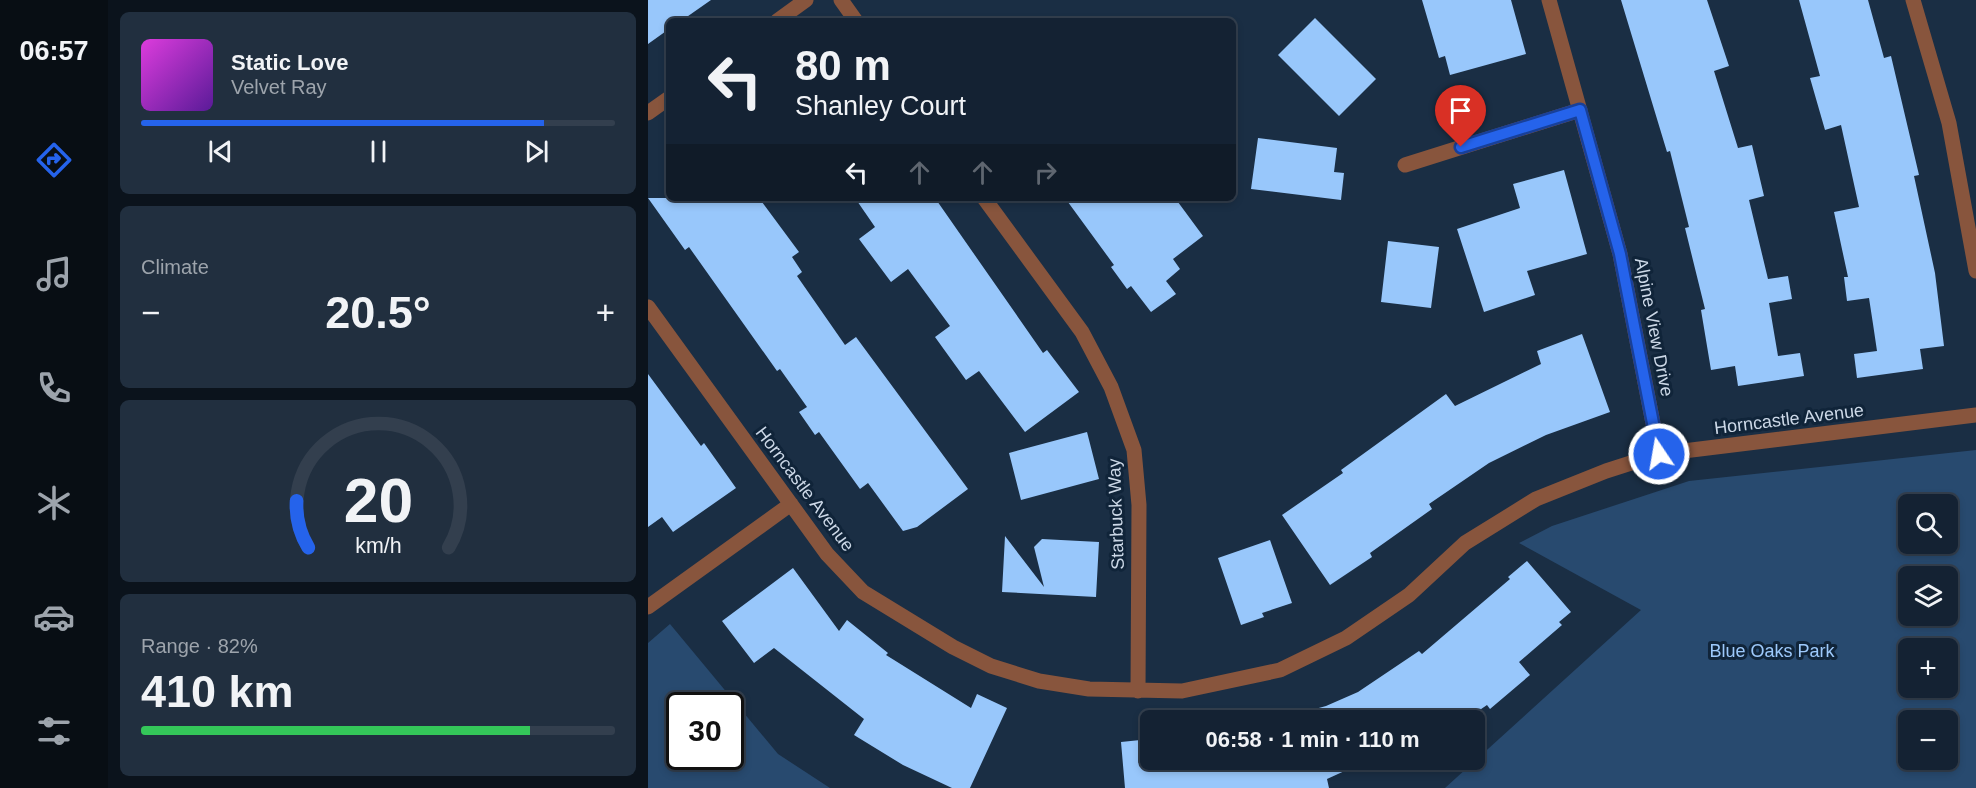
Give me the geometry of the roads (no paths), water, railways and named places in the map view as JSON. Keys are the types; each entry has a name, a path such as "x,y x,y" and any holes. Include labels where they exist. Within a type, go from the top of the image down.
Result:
{"street":[{"path":"781,18 806,0"},
{"path":"841,0 854,18"},
{"name":"Alpine View Drive","path":"1548,0 1620,254 1659,454"},
{"path":"1912,0 1949,123 1976,270"},
{"path":"648,113 666,100"},
{"path":"1405,165 1580,110"},
{"name":"Starbuck Way","path":"986,201 1082,332 1111,387 1134,450 1139,505 1138,691"},
{"name":"Horncastle Avenue","path":"648,307 827,554 863,592 953,647 991,666 1039,681 1089,689 1182,691 1280,670 1346,638 1409,595 1465,543 1536,499 1606,471 1659,454 1976,415"},
{"path":"648,607 791,504"}],"park label":[{"name":"Blue Oaks Park","path":"1772,651"}]}
